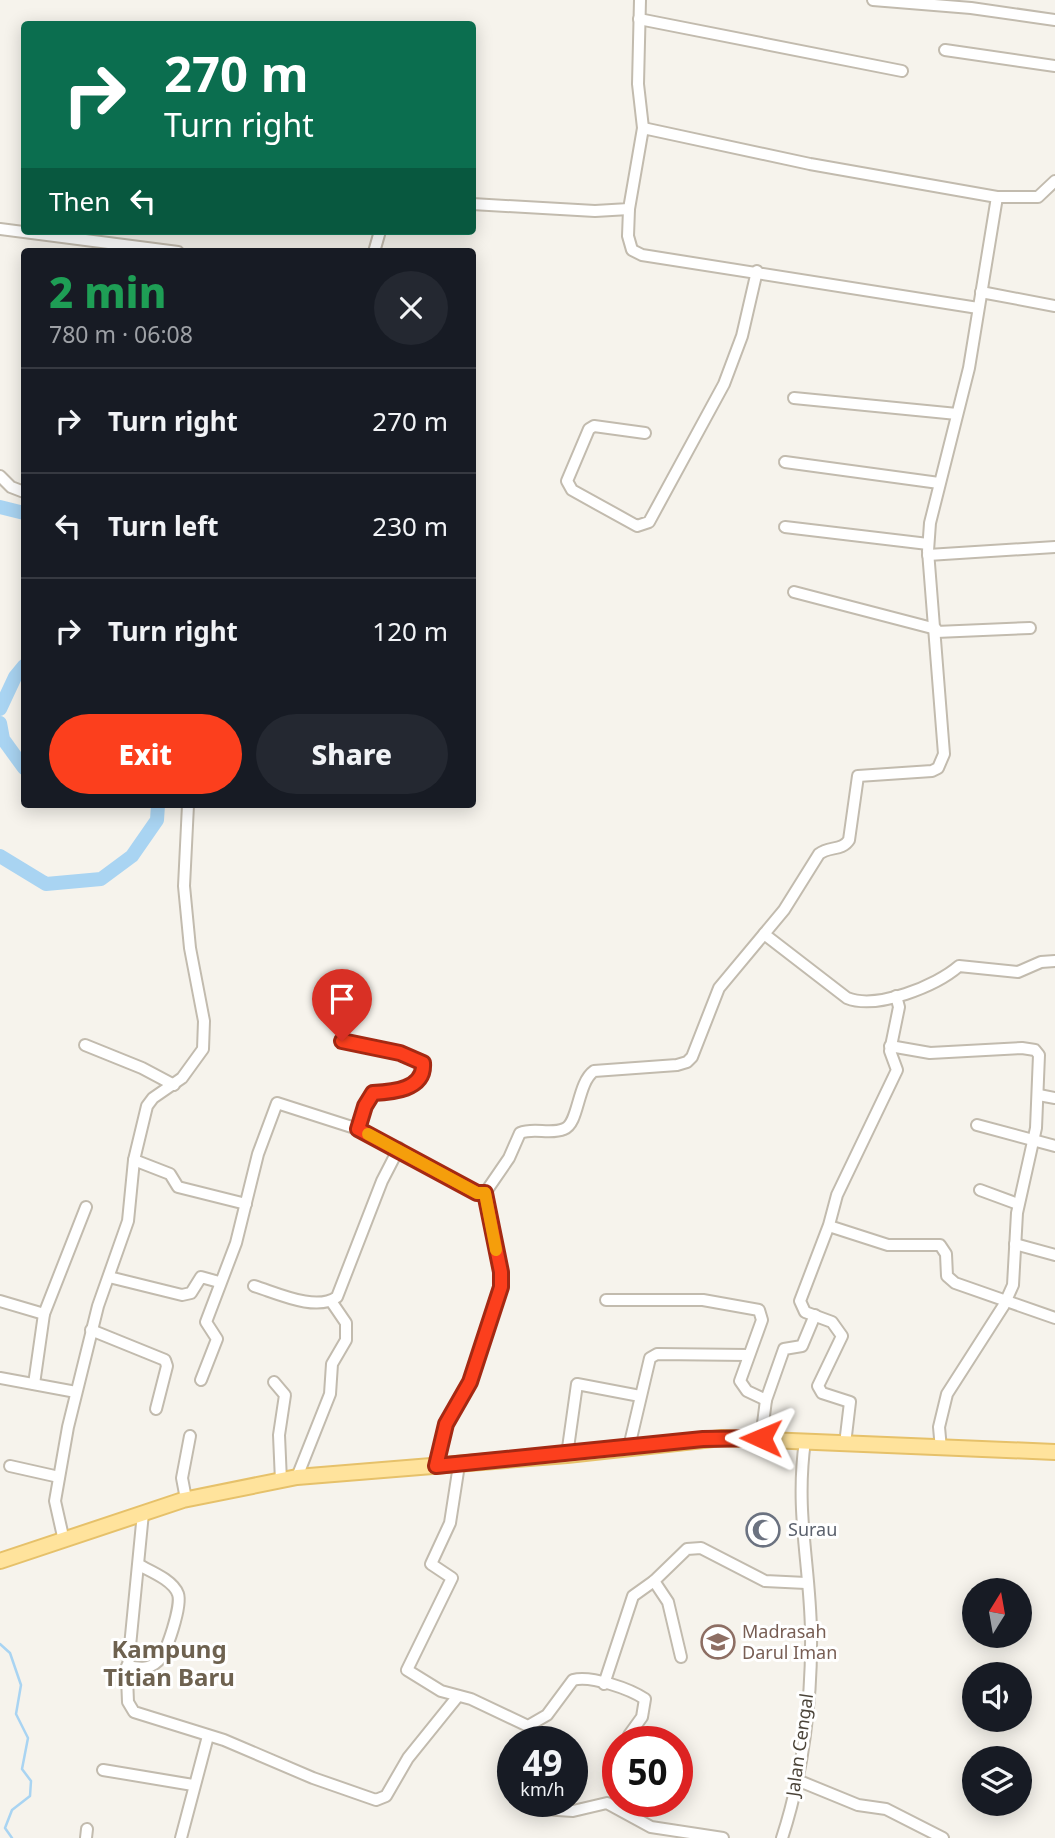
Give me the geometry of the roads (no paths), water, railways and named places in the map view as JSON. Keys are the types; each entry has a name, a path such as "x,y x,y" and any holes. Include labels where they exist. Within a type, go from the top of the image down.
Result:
{"main road":[{"path":"0,1561 186,1499 297,1477 567,1455 703,1439 761,1438 941,1449 1055,1452"}],"street":[{"path":"639,0 638,84 643,128 629,209 629,243 636,253 978,308"},
{"path":"873,0 971,8 1055,20"},
{"path":"639,19 902,71"},
{"path":"945,50 1055,66"},
{"path":"643,128 810,164 997,197 1038,197 1055,181"},
{"path":"436,1466 446,1424 470,1382 501,1287 501,1272 485,1193 509,1158 520,1133 561,1130 571,1124 584,1080 594,1071 628,1070 687,1062 697,1049 719,988 784,911 819,855 826,848 842,846 849,841 858,776 932,771 942,762 944,754 936,631 928,549 939,483 957,414 978,308 997,197"},
{"path":"476,204 595,211 629,209"},
{"path":"0,229 21,232"},
{"path":"46,235 147,248"},
{"path":"645,433 594,426 589,429 567,481 572,490 637,526 649,522 724,384 742,336 757,271"},
{"path":"981,292 1055,306"},
{"path":"794,398 957,414"},
{"path":"785,462 939,483"},
{"path":"0,476 11,487 21,491"},
{"path":"785,527 928,549 1055,547"},
{"path":"794,592 936,631 1030,628"},
{"path":"64,1541 55,1501 59,1477 91,1330 128,1221 134,1160 149,1101 174,1085 190,1070 203,1049 202,1007 184,886 188,808"},
{"path":"764,934 847,998 861,1002 896,996 942,980 959,966 1018,972 1041,962 1055,961"},
{"path":"845,1444 850,1402 822,1392 818,1386 842,1336 832,1322 801,1309 800,1301 829,1226 837,1195 897,1070 890,1046 899,1007 896,996"},
{"path":"342,1041 400,1053 423,1063 420,1077 411,1086 373,1093 365,1106 358,1129"},
{"path":"85,1045 142,1068 174,1085"},
{"path":"890,1046 930,1053 1010,1048 1035,1050 1039,1055 1035,1139 1018,1204 1013,1285 1006,1302 947,1394 939,1427 941,1449"},
{"path":"1039,1095 1055,1098"},
{"path":"201,1380 217,1339 206,1322 236,1243 258,1154 277,1104 358,1129 477,1193 485,1193"},
{"path":"977,1125 1055,1146"},
{"path":"254,1286 299,1299 331,1301 337,1297 382,1181 399,1149"},
{"path":"134,1160 170,1174 178,1187 246,1205"},
{"path":"980,1190 1018,1204"},
{"path":"34,1384 44,1314 86,1207"},
{"path":"829,1226 888,1245 940,1245 946,1254 946,1271 950,1280 1055,1318"},
{"path":"1016,1244 1055,1255"},
{"path":"109,1277 182,1295 191,1293 201,1277 219,1282"},
{"path":"606,1300 703,1300 759,1310 762,1320 748,1354 741,1386 766,1400"},
{"path":"0,1301 44,1314"},
{"path":"297,1477 330,1394 331,1364 346,1340 345,1323 331,1301"},
{"path":"761,1438 766,1400 783,1349 802,1346 815,1315"},
{"path":"91,1330 165,1360 167,1366 156,1409"},
{"path":"629,1447 650,1358 657,1354 748,1354"},
{"path":"0,1378 76,1392"},
{"path":"274,1382 285,1395 279,1435 281,1480"},
{"path":"567,1455 578,1384 640,1396"},
{"path":"186,1499 182,1478 190,1436"},
{"name":"Jalan Cengal","path":"782,1838 797,1780 810,1657 800,1486 805,1441"},
{"path":"10,1465 59,1477"},
{"path":"459,1465 450,1524 431,1564 452,1578 407,1670 441,1691 483,1704 521,1725 533,1726 547,1715 573,1680 582,1678 645,1699 640,1720 636,1726"},
{"path":"143,1513 127,1666 131,1710 208,1735 360,1796 382,1799 408,1758 458,1696"},
{"path":"604,1684 633,1596 654,1581 687,1549 694,1546 765,1581 806,1583"},
{"path":"127,1666 146,1668 158,1661 164,1653 178,1606 178,1594 172,1587 139,1565"},
{"path":"654,1581 668,1602 681,1657"},
{"path":"181,1838 208,1735"},
{"path":"103,1770 193,1785"},
{"path":"797,1780 858,1805 886,1809 943,1838"},
{"path":"588,1807 607,1803 625,1810 651,1827 723,1838"}],"waterway":[{"path":"0,507 21,512"},
{"path":"0,709 21,670"},
{"path":"0,723 3,739 21,764"},
{"path":"0,856 46,884 101,879 132,856 157,820 158,808"},
{"path":"0,1644 10,1653 21,1685 16,1714 28,1738 22,1769 31,1781 30,1796 12,1810 5,1828 12,1838"}],"place":[{"name":"Surau","path":"763,1530"},
{"name":"Madrasah Darul Iman","path":"718,1642"}],"district":[{"name":"Kampung Titian Baru","path":"169,1664"}]}
